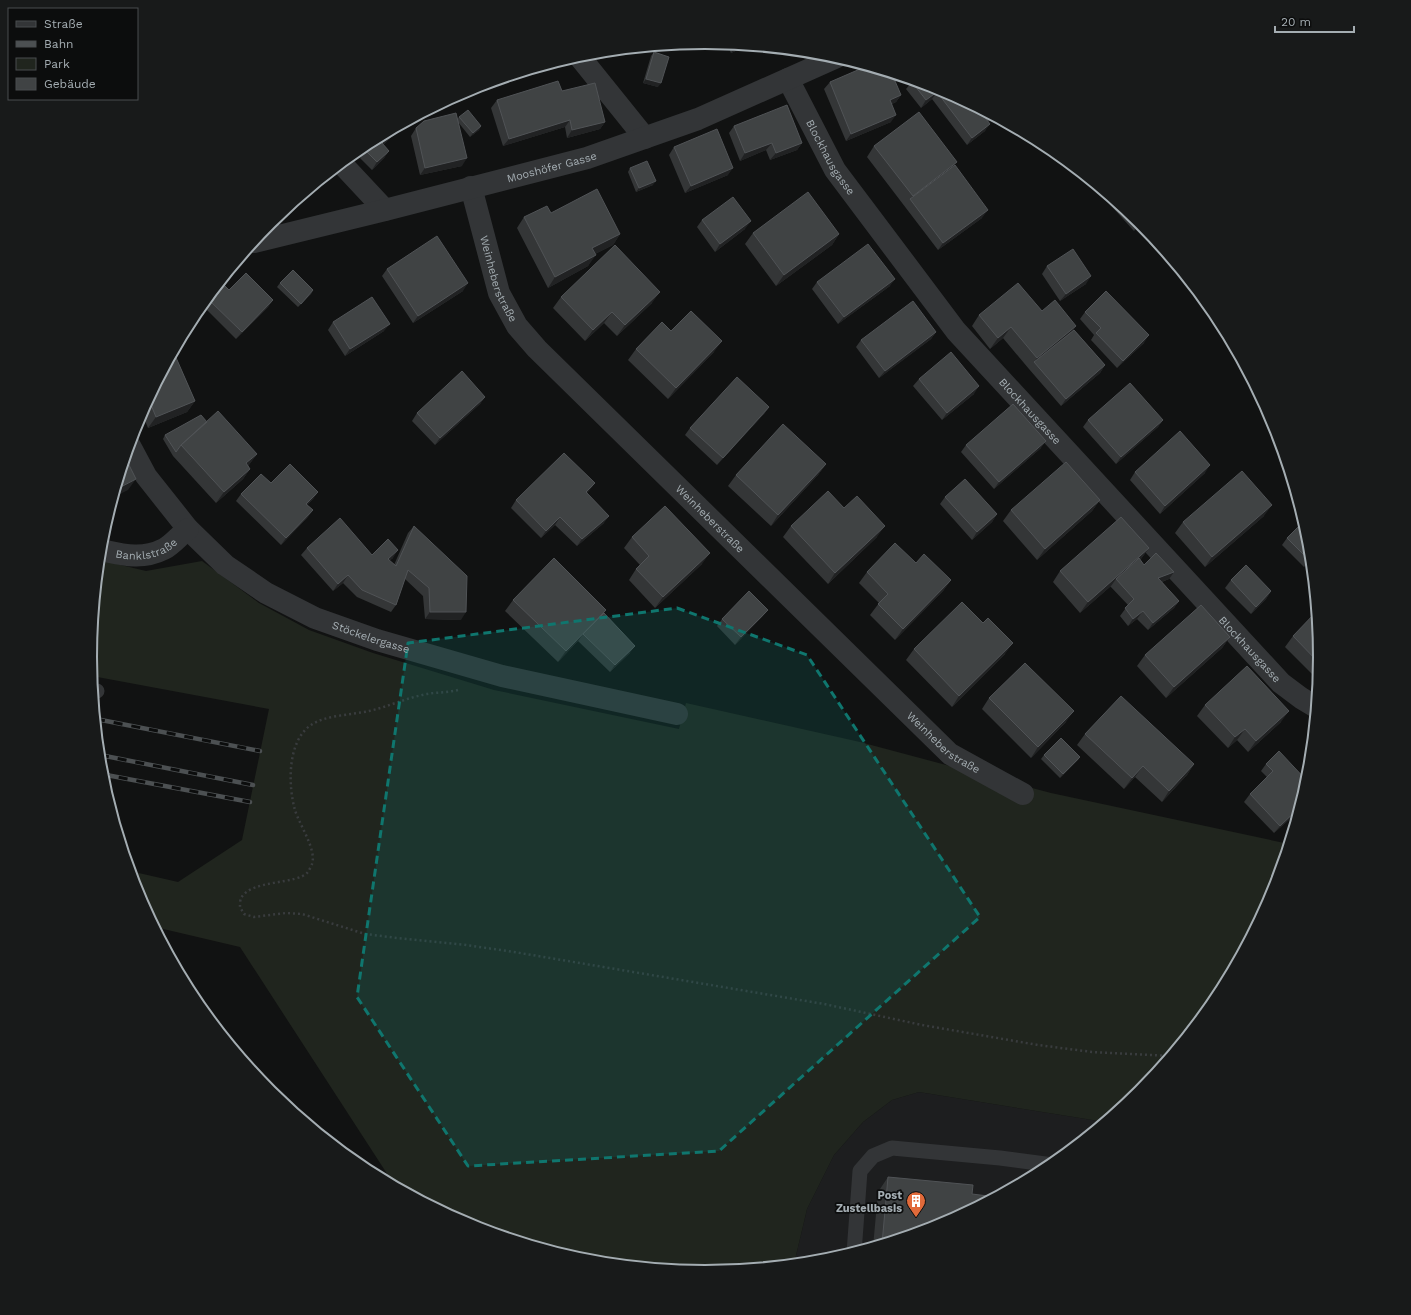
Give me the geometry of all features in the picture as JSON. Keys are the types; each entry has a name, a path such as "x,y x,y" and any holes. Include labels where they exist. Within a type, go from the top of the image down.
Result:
{"street":[{"path":"584,62 645,138"},
{"name":"Mooshöfer Gasse","path":"263,240 587,158 698,119 827,62"},
{"name":"Blockhausgasse","path":"788,79 836,170 956,331 1281,683 1312,705"},
{"path":"345,168 385,210"},
{"name":"Weinheberstraße","path":"471,187 499,293 517,326 537,349 950,754 1023,794"},
{"name":"Stöckelergasse","path":"133,452 146,476 188,529 225,565 266,593 315,618 378,640 502,676 677,714"},
{"name":"Banklstraße","path":"107,551 142,557 165,549 188,529"}],"lane":[{"path":"854,1247 860,1170 873,1156 892,1148 1000,1158 1035,1169"}],"path":[{"path":"464,688 457,691 422,695 383,708 327,718 311,724 301,734 294,752 290,775 291,796 297,818 312,852 313,863 308,873 296,878 273,882 249,890 241,898 240,907 244,914 254,917 286,913 302,914 365,934 466,944 824,1004 922,1025 1038,1045 1092,1052 1166,1056"}],"highlighted area":[{"path":"677,608 807,655 980,917 719,1151 468,1166 357,997 408,643"}],"shaded area":[{"path":"919,1092 1099,1121 1044,1163 1010,1184 975,1203 938,1220 901,1234 863,1245 795,1259 807,1209 834,1155 863,1122 892,1100"}],"green space":[{"path":"105,561 146,571 202,561 259,603 309,630 373,653 494,690 679,729 686,703 860,742 1051,793 1285,843 1268,890 1251,927 1211,996 1163,1059 1136,1088 1099,1121 919,1092 892,1100 863,1122 834,1155 807,1209 795,1259 745,1265 706,1266 666,1265 626,1261 548,1245 510,1234 473,1220 436,1203 389,1176 240,947 161,928 136,872 178,882 242,840 269,709 97,677 98,618"}],"building":[{"path":"654,52 669,57 661,83 646,79"},
{"path":"860,69 894,79 901,95 890,100 896,115 851,134 830,82"},
{"path":"558,81 562,91 595,83 605,122 572,130 570,120 509,139 497,100"},
{"path":"915,86 935,94 926,100"},
{"path":"940,96 985,117 990,124 972,138"},
{"path":"787,105 802,143 776,153 772,143 745,153 734,126"},
{"path":"468,110 481,126 473,133 459,117"},
{"path":"919,112 957,162 913,196 874,146"},
{"path":"456,113 467,158 425,168 416,128 424,121"},
{"path":"717,129 733,168 691,186 674,147"},
{"path":"383,142 389,151 377,162 367,152"},
{"path":"647,161 656,181 639,188 630,168"},
{"path":"955,165 988,210 943,243 910,199"},
{"path":"597,189 620,234 592,248 596,255 555,277 524,217 547,206 551,213"},
{"path":"808,192 839,234 784,275 753,233"},
{"path":"733,197 751,221 720,244 702,220"},
{"path":"437,236 468,283 418,316 387,269"},
{"path":"868,244 895,279 844,317 817,282"},
{"path":"615,245 660,292 625,325 612,312 593,330 561,297"},
{"path":"1073,249 1091,276 1066,294 1047,266"},
{"path":"293,270 313,290 301,304 280,283"},
{"path":"246,273 273,300 242,332 212,303 224,285 229,290"},
{"path":"1018,283 1042,311 1055,300 1076,326 1037,358 1011,327 998,338 979,315"},
{"path":"1106,291 1149,335 1123,361 1096,333 1101,328 1085,312"},
{"path":"372,297 390,324 350,349 333,322"},
{"path":"913,301 936,332 885,371 861,340"},
{"path":"691,311 722,341 676,388 636,349 662,322 671,331"},
{"path":"1074,330 1105,365 1066,399 1034,362"},
{"path":"951,352 979,386 947,413 919,379"},
{"path":"176,358 195,401 156,417 152,406"},
{"path":"462,371 485,397 440,438 417,413"},
{"path":"737,377 769,407 723,458 690,428"},
{"path":"1130,383 1163,420 1121,457 1088,420"},
{"path":"1013,404 1046,441 999,482 966,445"},
{"path":"218,411 257,454 246,463 250,469 224,492 181,445"},
{"path":"201,415 207,422 181,445 176,452 165,435"},
{"path":"783,424 826,464 778,515 736,475"},
{"path":"1180,431 1210,465 1165,506 1135,472"},
{"path":"564,453 595,483 586,492 609,516 582,539 560,517 546,531 516,500"},
{"path":"1066,462 1100,500 1045,549 1011,510"},
{"path":"128,464 136,479 122,486"},
{"path":"290,464 318,492 306,504 313,510 286,538 241,494 261,474 271,483"},
{"path":"1242,471 1272,505 1212,557 1183,522"},
{"path":"965,479 997,514 977,532 945,497"},
{"path":"828,491 844,508 857,496 885,526 835,573 791,526"},
{"path":"665,506 710,553 663,597 636,569 649,556 632,537"},
{"path":"1121,517 1149,548 1088,602 1060,571"},
{"path":"340,518 372,555 388,539 398,550 388,559 396,566 414,526 467,576 466,612 430,612 429,588 408,570 396,605 362,590 348,575 338,584 307,548"},
{"path":"1299,526 1305,556 1287,538"},
{"path":"895,543 916,563 924,554 951,580 903,629 878,604 888,594 867,572"},
{"path":"1156,553 1174,572 1158,578 1179,601 1153,623 1143,611 1133,619 1125,608 1134,599 1116,579 1139,558 1144,565"},
{"path":"554,558 606,610 566,651 513,600"},
{"path":"1246,565 1271,591 1256,607 1231,580"},
{"path":"749,591 768,610 741,637 722,619"},
{"path":"962,602 983,623 988,618 1013,643 959,696 914,649"},
{"path":"1201,605 1230,637 1174,687 1145,655"},
{"path":"604,613 635,646 615,665 583,634"},
{"path":"1313,615 1314,658 1293,636"},
{"path":"1025,663 1074,711 1038,747 989,698"},
{"path":"1247,666 1289,711 1256,741 1245,729 1235,737 1205,705"},
{"path":"1121,696 1194,764 1169,791 1143,766 1132,778 1085,734"},
{"path":"1061,738 1080,757 1063,774 1044,755"},
{"path":"1279,751 1302,776 1293,813 1280,826 1250,794 1273,771 1266,764"},
{"name":"Post Zustellbasis","path":"888,1177 973,1185 972,1194 988,1196 938,1220 882,1239"}],"railway":[{"path":"100,720 260,751"},
{"path":"105,756 253,785"},
{"path":"109,775 250,802"}],"place":[{"name":"Post Zustellbasis","path":"916,1218"}]}
